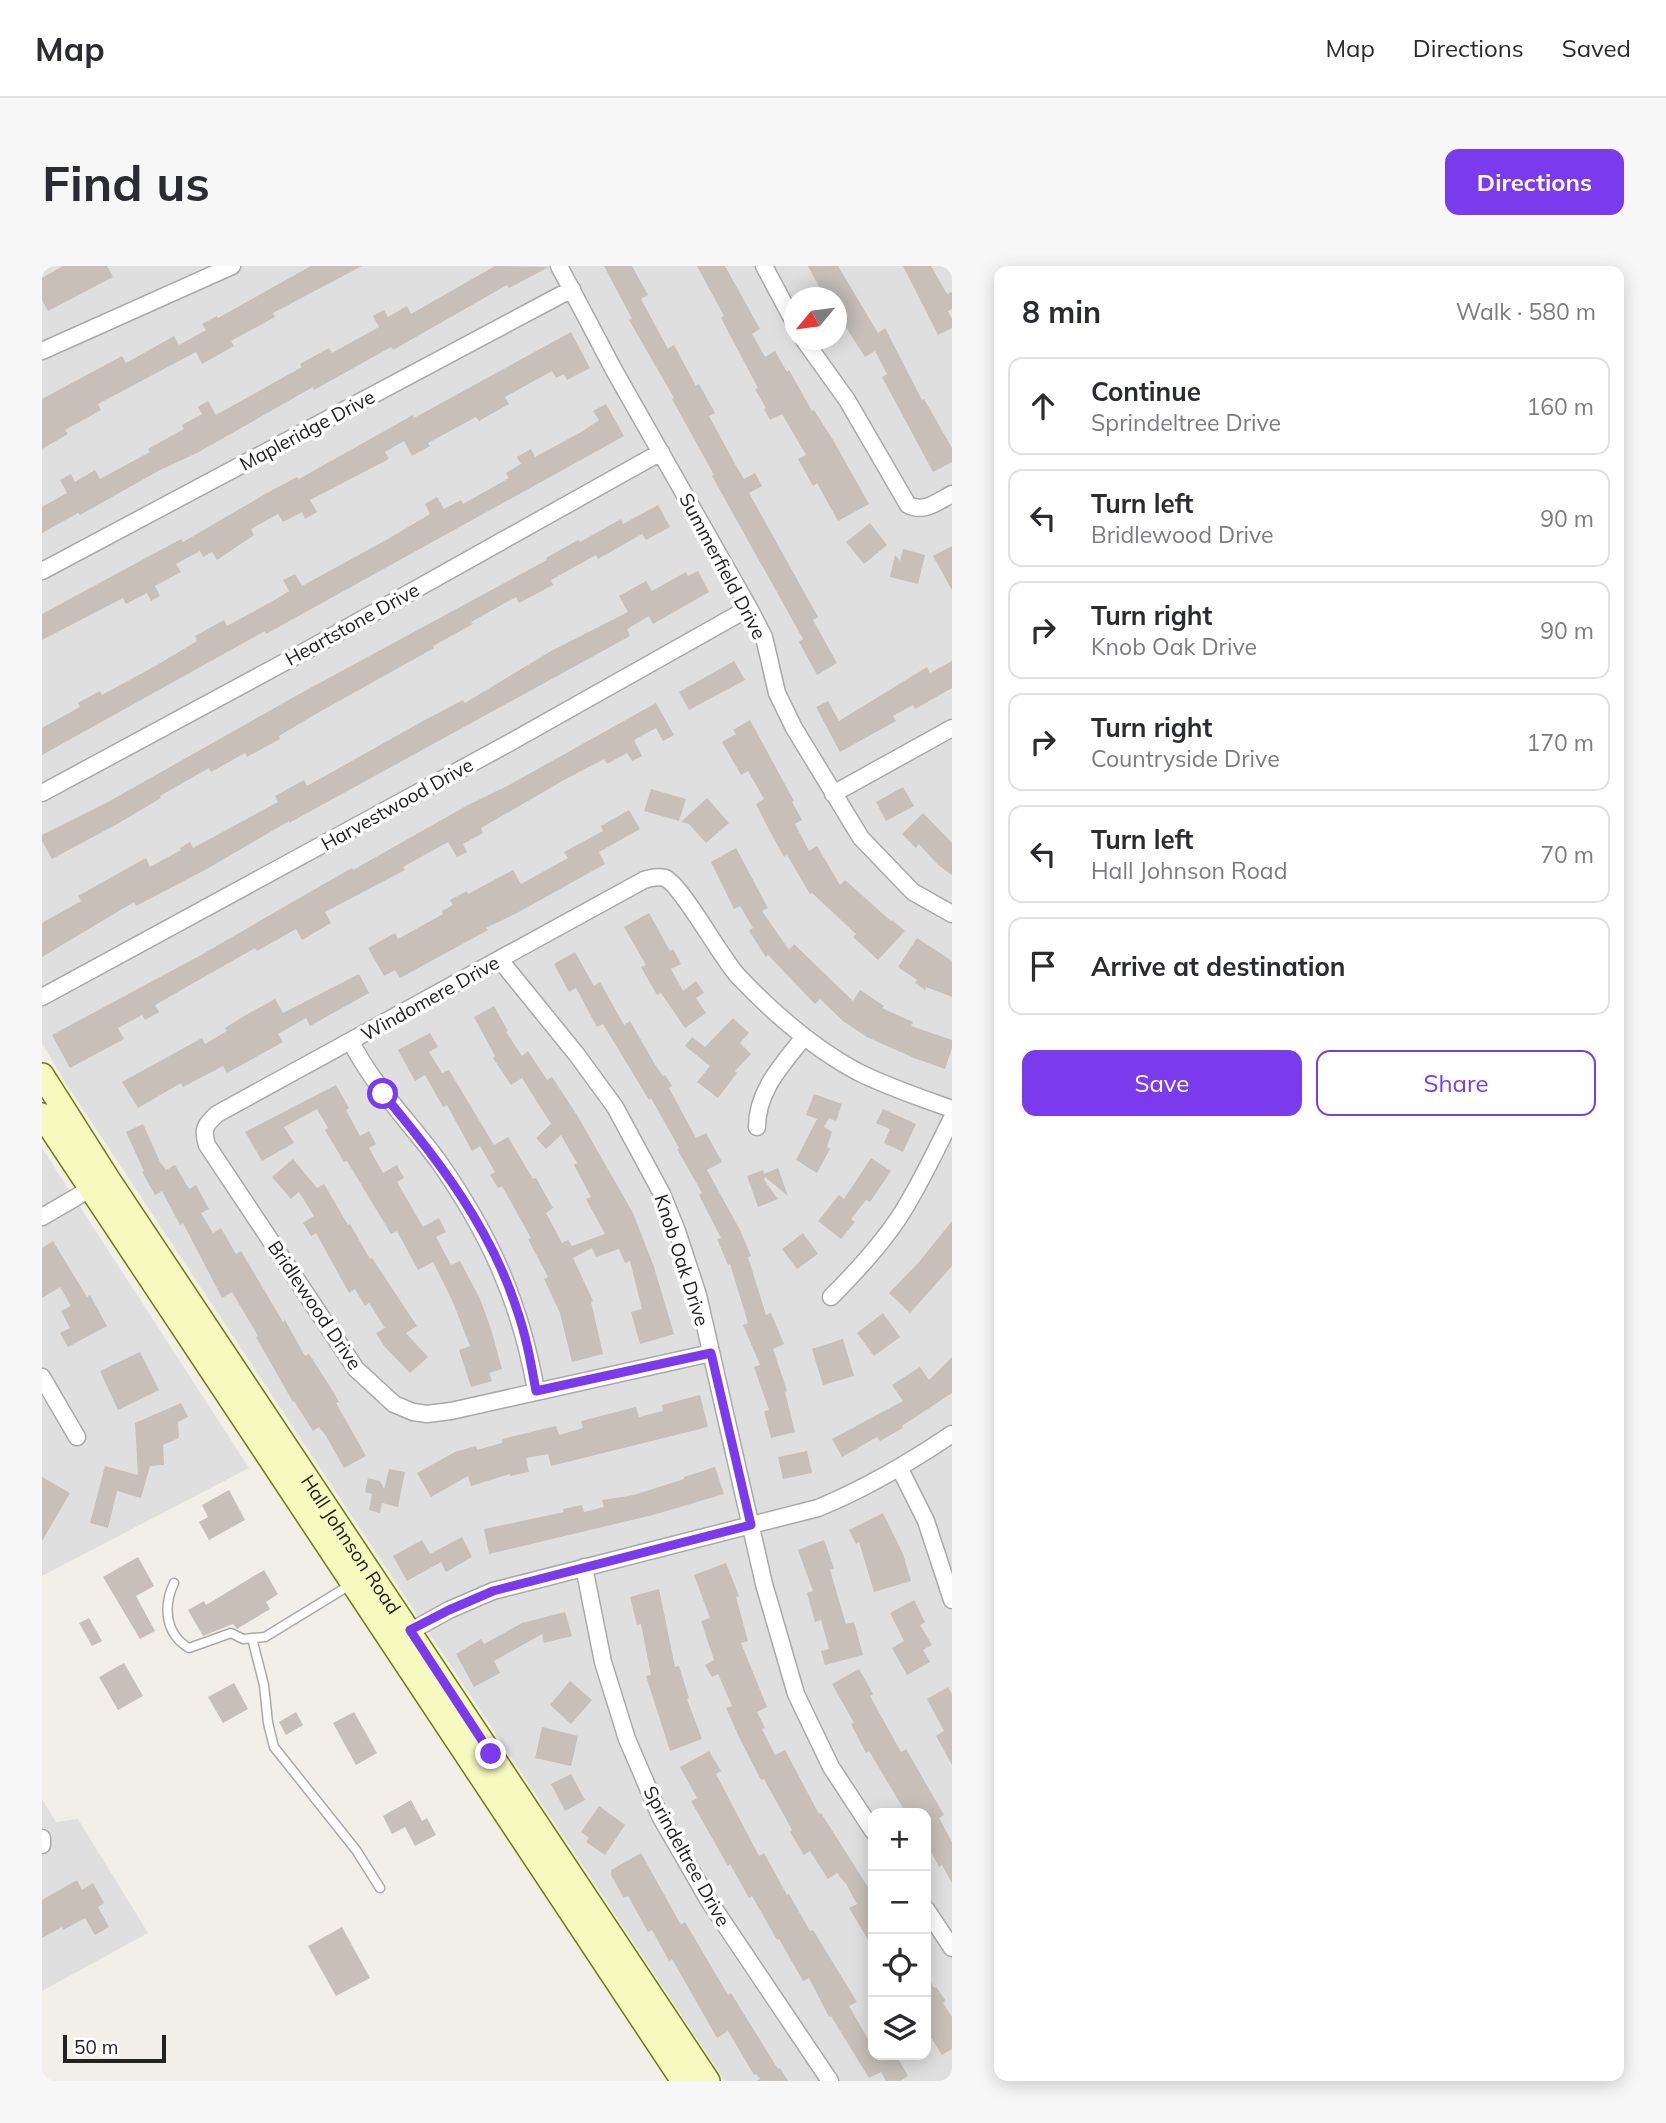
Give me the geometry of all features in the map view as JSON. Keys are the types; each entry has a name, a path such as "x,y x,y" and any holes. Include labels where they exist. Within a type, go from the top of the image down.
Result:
{"main road":[{"name":"Hall Johnson Road","path":"42,1075 99,1184 352,1583 401,1636 683,2081"},
{"name":"Hall Johnson Road","path":"42,1115 99,1184 401,1636 708,2081"}],"street":[{"path":"42,351 232,266"},
{"name":"Summerfield Drive","path":"559,266 749,608 764,637 777,693 794,728 833,794 861,838 878,857 913,892 952,914"},
{"path":"764,266 784,303"},
{"name":"Mapleridge Drive","path":"42,571 572,289"},
{"path":"811,350 847,400 908,505 916,510 923,509 952,494"},
{"name":"Heartstone Drive","path":"42,793 309,649 661,452"},
{"name":"Harvestwood Drive","path":"42,997 509,743 749,608"},
{"path":"833,794 952,728"},
{"name":"Windomere Drive","path":"204,1137 205,1125 217,1114 644,880 657,877 670,881 735,973 770,1009 804,1037"},
{"name":"Knob Oak Drive","path":"500,960 577,1055 615,1107 662,1194 698,1295 764,1584 796,1694 831,1767 868,1822"},
{"path":"757,1127 757,1115 765,1091 804,1037 858,1071 952,1109"},
{"path":"351,1042 383,1094 439,1163 474,1217 505,1277 516,1307 536,1391"},
{"path":"831,1297 860,1267 898,1219 952,1118"},
{"name":"Bridlewood Drive","path":"204,1137 356,1369 384,1397 413,1412 427,1414 451,1411 711,1353"},
{"path":"42,1217 99,1184"},
{"path":"42,1377 77,1437"},
{"path":"401,1636 449,1610 493,1591 818,1508 858,1492 900,1469 952,1434"},
{"path":"900,1469 926,1521 952,1600"},
{"name":"Sprindeltree Drive","path":"584,1567 603,1662 626,1739 660,1816 709,1901 830,2081"},
{"path":"42,1838 42,1845"},
{"path":"931,1916 952,1948"}],"lane":[{"path":"174,1583 168,1596 171,1632 189,1648 232,1633 243,1639 265,1637 352,1583"},
{"path":"252,1638 264,1685 268,1723 274,1747 356,1850 380,1888"}],"shaded area":[{"path":"42,266 952,266 952,2081 725,2081 65,1082 42,1043"},
{"path":"42,1148 249,1468 42,1576"},
{"path":"42,1799 56,1822 78,1819 148,1933 42,1991"}],"building":[{"path":"63,266 107,266 113,277 48,311 42,300 42,278"},
{"path":"311,266 362,266 273,313 275,317 231,341 234,346 202,364 196,352 98,404 101,410 65,430 68,434 42,449 42,399 122,356 126,363 174,336 179,345 206,330 202,324 217,316 218,318"},
{"path":"495,266 549,267 509,288 507,285 393,350 391,347 314,390 313,387 197,453 42,533 42,507 67,493 60,480 71,474 75,482 95,470 100,479 150,452 148,449 184,429 182,425 202,414 198,407 208,401 216,415 302,367 300,364 329,348 332,353 379,327 373,316 384,310 388,317 407,306 411,314"},
{"path":"604,266 632,266 648,295 641,299 668,349 674,345 696,386 699,384 715,413 709,416 735,464 744,479 755,473 762,486 749,493 818,617 813,620 837,663 817,675 799,642 803,639 712,476 714,475 672,399 674,398 629,320 632,319"},
{"path":"697,266 725,266 760,329 752,334 765,357 775,351 787,372 789,370 869,504 838,521 817,483 813,486 798,459 806,455 782,414 770,420 755,389 758,388 721,318 724,316"},
{"path":"808,266 838,266 878,333 885,328 922,400 924,399 952,448 952,462 933,472 882,377 887,374 875,351 865,357 847,329 847,287 819,287"},
{"path":"903,266 931,266 947,294 952,292 952,309 948,311 952,328 938,335"},
{"path":"571,332 590,368 567,380 564,374 556,378 552,371 505,397 509,404 479,421 476,417 428,443 430,446 412,456 404,441 385,452 389,459 310,500 317,512 305,519 302,512 283,522 278,514 251,529 254,535 217,560 212,552 203,557 200,551 176,564 181,572 155,586 160,596 151,601 147,593 126,604 123,598 42,640 42,614 181,539 183,542 267,493 297,477 299,479 413,415 414,418"},
{"path":"606,404 624,436 42,755 42,728 80,707 78,703 100,691 102,695 157,665 197,641 195,636 224,620 227,626 273,601 289,591 283,580 295,574 302,586 388,539 430,514 425,504 437,497 444,509 461,500 463,504 509,478 506,473 521,464 517,457 531,449 535,457 583,431 599,420 593,411"},
{"path":"658,505 670,527 646,540 642,534 598,559 596,555 551,580 553,585 519,603 516,597 471,622 473,624 433,646 434,648 279,736 280,739 247,757 245,753 211,772 209,768 119,823 52,859 42,841 42,835 108,802 301,693 547,560 546,558 578,540 580,542 621,519 623,524"},
{"path":"870,523 887,545 864,564 846,542"},
{"path":"952,546 952,590 933,556"},
{"path":"903,549 925,555 918,584 890,577 895,555 900,561"},
{"path":"698,571 709,592 653,624 649,616 627,629 630,636 289,821 205,870 136,906 134,902 42,957 42,923 81,901 78,896 146,858 150,867 190,842 193,848 278,802 275,796 304,780 307,786 423,721 463,700 465,703 551,651 628,612 619,596 646,581 652,591 686,572 688,576"},
{"path":"734,661 745,680 689,710 679,692"},
{"path":"952,661 952,688 915,709 913,705 893,716 896,721 840,752 816,707 828,701 839,721 927,667 930,673"},
{"path":"656,703 674,735 663,741 656,728 634,740 642,756 632,761 627,753 607,764 604,759 564,780 481,828 483,833 463,844 467,852 457,857 448,842 403,867 405,870 325,912 331,923 302,940 296,929 257,951 255,948 155,1005 159,1012 145,1020 142,1015 118,1028 124,1039 70,1068 52,1035"},
{"path":"750,720 794,801 792,802 802,820 795,824 809,851 817,846 840,885 845,880 905,931 878,960 853,937 856,934 810,894 787,855 784,857 766,824 756,804 764,799 748,771 741,775 722,742 736,734 733,730"},
{"path":"903,787 914,806 886,821 876,802"},
{"path":"651,789 686,799 679,821 644,811"},
{"path":"707,798 729,823 706,843 689,824 681,822"},
{"path":"629,810 640,829 599,852 605,864 400,978 395,970 384,976 368,948 395,933 398,939 443,914 442,911 453,905 450,900 467,891 468,894 513,870 521,884 568,858 564,852 603,831 601,826"},
{"path":"923,813 952,843 952,875 938,865 919,844 916,848 902,834"},
{"path":"736,848 768,908 762,911 789,950 794,944 853,1001 860,990 884,1006 882,1008 913,1022 911,1026 952,1040 945,1069 867,1037 843,1021 820,999 815,1004 768,955 766,957 749,931 753,928 740,906 734,909 711,862"},
{"path":"649,913 670,951 673,949 681,964 671,969 683,991 696,981 704,993 696,998 706,1013 685,1028 661,993 657,995 641,967 646,965 624,927"},
{"path":"917,938 952,961 952,997 926,987 925,990 915,983 917,980 898,967"},
{"path":"575,952 594,986 600,982 624,1025 630,1021 654,1063 672,1086 669,1088 696,1138 706,1133 722,1162 707,1170 740,1230 751,1256 748,1257 766,1315 771,1313 784,1344 773,1349 787,1391 785,1392 795,1432 771,1438 764,1411 769,1410 754,1367 760,1365 743,1325 748,1323 730,1264 728,1265 717,1239 721,1238 699,1195 702,1193 651,1098 649,1100 603,1024 597,1027 576,988 569,992 554,964"},
{"path":"359,974 369,993 310,1026 306,1018 278,1034 283,1042 227,1073 223,1066 183,1087 181,1083 138,1108 122,1082 202,1038 205,1044 227,1031 225,1028 275,999 283,1013"},
{"path":"494,1006 508,1031 506,1032 522,1056 528,1051 547,1080 552,1077 633,1213 654,1267 674,1334 640,1344 631,1312 642,1309 630,1261 625,1263 619,1249 596,1257 592,1248 573,1258 593,1301 591,1302 603,1354 572,1362 560,1313 544,1279 548,1277 528,1239 531,1238 502,1186 498,1188 490,1175 495,1172 480,1146 472,1151 447,1105 443,1107 425,1075 415,1081 398,1050 430,1033 438,1047 429,1052 442,1073 449,1070 494,1145 508,1137 533,1179 536,1178 553,1208 546,1213 562,1243 568,1240 572,1246 605,1234 586,1199 591,1197 574,1165 577,1163 561,1135 546,1149 536,1138 551,1124 522,1078 511,1085 493,1058 495,1056 474,1017"},
{"path":"733,1018 749,1033 740,1043 751,1054 735,1071 737,1073 718,1098 697,1082 710,1066 685,1046 692,1037 705,1047"},
{"path":"336,1085 360,1136 369,1131 376,1144 369,1148 383,1173 397,1165 404,1178 397,1182 423,1227 439,1218 446,1232 436,1237 451,1265 460,1261 480,1299 491,1329 502,1369 489,1373 492,1381 471,1387 459,1350 470,1346 433,1262 418,1270 397,1231 391,1234 347,1161 344,1162 325,1130 328,1128 317,1109 284,1127 294,1143 262,1161 245,1132"},
{"path":"814,1094 842,1104 836,1121 829,1118 824,1127 832,1132 827,1147 830,1149 817,1173 796,1160 817,1119 806,1115"},
{"path":"883,1109 916,1124 903,1152 884,1143 890,1129 876,1123"},
{"path":"143,1124 166,1170 175,1165 189,1189 196,1185 209,1209 201,1213 213,1233 221,1228 236,1254 241,1251 305,1356 309,1354 331,1388 339,1402 336,1403 366,1456 344,1468 326,1436 319,1427 313,1431 293,1402 232,1292 222,1298 183,1223 180,1225 162,1191 155,1195 142,1172 144,1171 126,1132"},
{"path":"871,1158 891,1171 870,1202 866,1200 851,1219 855,1222 841,1239 818,1221 839,1195 844,1199"},
{"path":"293,1159 317,1188 324,1184 370,1259 372,1258 417,1326 406,1333 428,1357 410,1373 384,1346 376,1333 385,1328 369,1303 365,1306 355,1289 349,1293 316,1233 311,1236 303,1223 314,1216 299,1192 291,1199 272,1177"},
{"path":"778,1168 788,1196 765,1177 764,1180 778,1199 758,1207 747,1176 763,1170 764,1174"},
{"path":"952,1221 952,1266 910,1313 889,1293 919,1262"},
{"path":"803,1233 818,1254 797,1269 782,1249"},
{"path":"53,1241 87,1297 90,1295 107,1326 68,1347 60,1333 70,1328 61,1311 71,1306 60,1287 42,1298 42,1248"},
{"path":"883,1313 900,1337 874,1356 857,1333"},
{"path":"843,1339 854,1376 823,1385 812,1349"},
{"path":"140,1352 159,1390 118,1410 100,1371"},
{"path":"952,1357 952,1393 902,1426 903,1428 880,1441 877,1437 842,1457 832,1439 903,1401 892,1385 920,1367 929,1380"},
{"path":"700,1395 708,1427 551,1466 548,1454 526,1458 529,1472 510,1474 471,1486 468,1476 431,1497 417,1473 455,1452 476,1446 477,1450 502,1443 502,1439 556,1426 559,1435 583,1428 581,1421 636,1407 639,1417 663,1411 662,1405"},
{"path":"181,1403 188,1417 178,1422 179,1438 163,1445 164,1465 150,1466 141,1498 117,1491 108,1528 90,1523 105,1466 138,1475 135,1423"},
{"path":"807,1451 812,1473 783,1479 778,1457"},
{"path":"715,1467 724,1494 653,1515 489,1554 484,1529 564,1512 563,1509 582,1505 584,1512 604,1507 602,1500 634,1495"},
{"path":"389,1469 405,1472 398,1507 382,1503 380,1513 369,1510 372,1494 365,1492 368,1478 380,1481 384,1489"},
{"path":"42,1477 70,1493 42,1541"},
{"path":"229,1490 245,1520 209,1540 199,1522 208,1517 202,1505"},
{"path":"883,1513 903,1554 911,1581 874,1592 859,1542 856,1544 849,1530"},
{"path":"462,1537 472,1557 446,1572 441,1562 407,1581 393,1556 422,1540 430,1554"},
{"path":"824,1540 834,1568 830,1570 846,1624 854,1622 863,1655 825,1665 821,1651 829,1649 821,1620 815,1622 807,1593 813,1591 798,1550"},
{"path":"138,1557 154,1586 136,1596 155,1631 140,1639 103,1577"},
{"path":"726,1563 739,1596 736,1597 748,1641 741,1643 767,1707 757,1712 765,1728 762,1729 775,1755 785,1750 819,1814 821,1813 868,1887 868,1940 849,1908 857,1904 846,1884 837,1873 828,1879 810,1851 804,1855 740,1739 726,1708 732,1706 718,1674 712,1677 705,1665 714,1660 701,1621 710,1618 694,1575"},
{"path":"264,1570 278,1594 266,1602 270,1609 237,1629 233,1624 203,1636 188,1610 204,1601 206,1605"},
{"path":"659,1589 675,1667 679,1666 689,1698 687,1699 702,1739 670,1751 646,1676 651,1675 641,1624 637,1625 630,1597"},
{"path":"914,1600 925,1622 920,1625 932,1645 923,1650 930,1662 907,1675 892,1648 904,1641 890,1613"},
{"path":"565,1612 572,1636 544,1643 542,1634 494,1661 500,1673 474,1687 456,1654 481,1639 484,1644 522,1623"},
{"path":"89,1618 102,1641 92,1646 79,1623"},
{"path":"124,1663 143,1696 118,1710 99,1677"},
{"path":"859,1669 873,1694 870,1696 901,1752 906,1749 944,1815 939,1818 952,1842 952,1883 931,1852 931,1808 903,1808 869,1751 866,1753 851,1724 854,1723 832,1684"},
{"path":"570,1681 592,1700 571,1724 550,1705"},
{"path":"234,1683 248,1709 223,1723 208,1697"},
{"path":"948,1687 952,1694 952,1765 936,1736 944,1731 927,1699"},
{"path":"296,1712 303,1725 286,1735 279,1722"},
{"path":"354,1712 377,1753 356,1765 333,1723"},
{"path":"542,1727 578,1736 571,1766 535,1758"},
{"path":"709,1751 721,1771 716,1774 759,1856 764,1853 787,1895 789,1894 810,1931 813,1930 857,2002 849,2006 868,2039 868,2060 899,2060 908,2076 900,2081 886,2081 881,2072 869,2078 831,2016 829,2017 809,1978 803,1981 752,1896 749,1898 730,1864 728,1866 691,1801 697,1798 680,1767"},
{"path":"571,1774 585,1800 565,1811 551,1784"},
{"path":"411,1800 422,1821 427,1818 436,1835 415,1846 405,1827 392,1834 383,1816"},
{"path":"599,1806 625,1825 605,1855 586,1842 589,1838 581,1832"},
{"path":"641,1853 681,1925 685,1922 728,1995 731,1993 788,2081 756,2081 760,2079 754,2075 728,2031 717,2038 672,1959 669,1961 652,1930 648,1932 628,1896 624,1898 611,1875 611,1870"},
{"path":"77,1880 82,1890 93,1883 104,1903 98,1907 109,1927 95,1935 85,1918 42,1938 42,1900"},
{"path":"342,1927 370,1978 336,1996 308,1946"},
{"path":"931,1982 946,2001 943,2003 952,2017 952,2049 942,2055 931,2037"}],"route":[{"path":"383,1094 439,1163 474,1217 505,1277 528,1349 536,1391 711,1353 751,1525 493,1591 410,1630 491,1754"}]}
